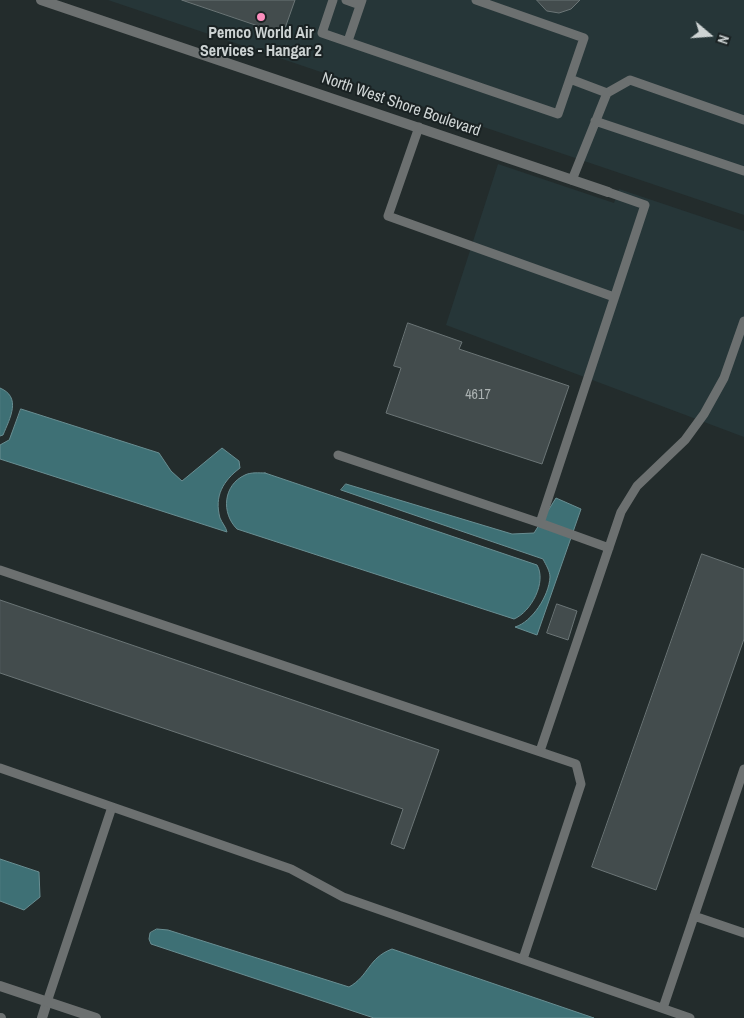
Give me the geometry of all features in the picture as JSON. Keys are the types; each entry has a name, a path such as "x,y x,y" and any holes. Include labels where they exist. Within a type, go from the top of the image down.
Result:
{"street":[{"name":"North West Shore Boulevard","path":"41,0 608,192"},
{"path":"0,986 96,1018"},
{"path":"42,1018 47,1002"}],"lane":[{"path":"333,0 322,32 558,114 584,38 476,0"},
{"path":"346,0 361,2 348,42"},
{"path":"570,79 607,92"},
{"path":"572,180 607,92 630,80 744,120"},
{"path":"595,121 744,171"},
{"path":"419,127 388,216 614,297"},
{"path":"540,523 645,205 608,192"},
{"path":"540,751 621,512 637,486 685,440 704,414 724,378 744,321"},
{"path":"338,454 609,548"},
{"path":"0,570 576,764 581,784 523,960"},
{"path":"0,768 292,869 343,897 690,1018"},
{"path":"663,1008 694,916 740,791 744,769"},
{"path":"47,1002 112,806"},
{"path":"694,916 744,933"}],"shaded area":[{"path":"108,0 744,0 744,215 664,188"},
{"path":"498,164 614,203 619,189 744,231 744,437 446,325"}],"water":[{"path":"0,388 11,397 12,408 9,422 3,435 0,436"},
{"path":"21,409 159,453 171,471 182,481 222,448 239,461 240,468 229,478 219,496 218,510 227,532 0,459 0,445 9,440"},
{"path":"265,473 537,565 540,572 540,580 536,596 526,610 514,619 237,529 228,515 227,508 227,500 232,485 245,475"},
{"path":"346,484 512,534 534,533 556,498 581,509 537,635 515,627 528,620 543,600 550,575 543,559 341,490"},
{"path":"0,859 39,872 40,897 24,910 0,901"},
{"path":"157,929 168,930 349,987 361,978 378,957 392,949 594,1018 374,1018 151,944 149,939 150,933"}],"building":[{"name":"Pemco World Air Services - Hangar 2","path":"182,0 295,0 283,34"},
{"path":"537,0 580,0 571,9 559,13 547,11"},
{"path":"408,323 462,342 459,349 569,386 542,464 386,413 401,368 394,366"},
{"path":"702,554 744,569 744,639 656,890 592,867"},
{"path":"0,600 439,750 404,849 391,844 403,809 0,673"},
{"path":"557,604 577,611 568,640 547,633"}],"place":[{"name":"Pemco World Air Services - Hangar 2","path":"261,17"}]}
